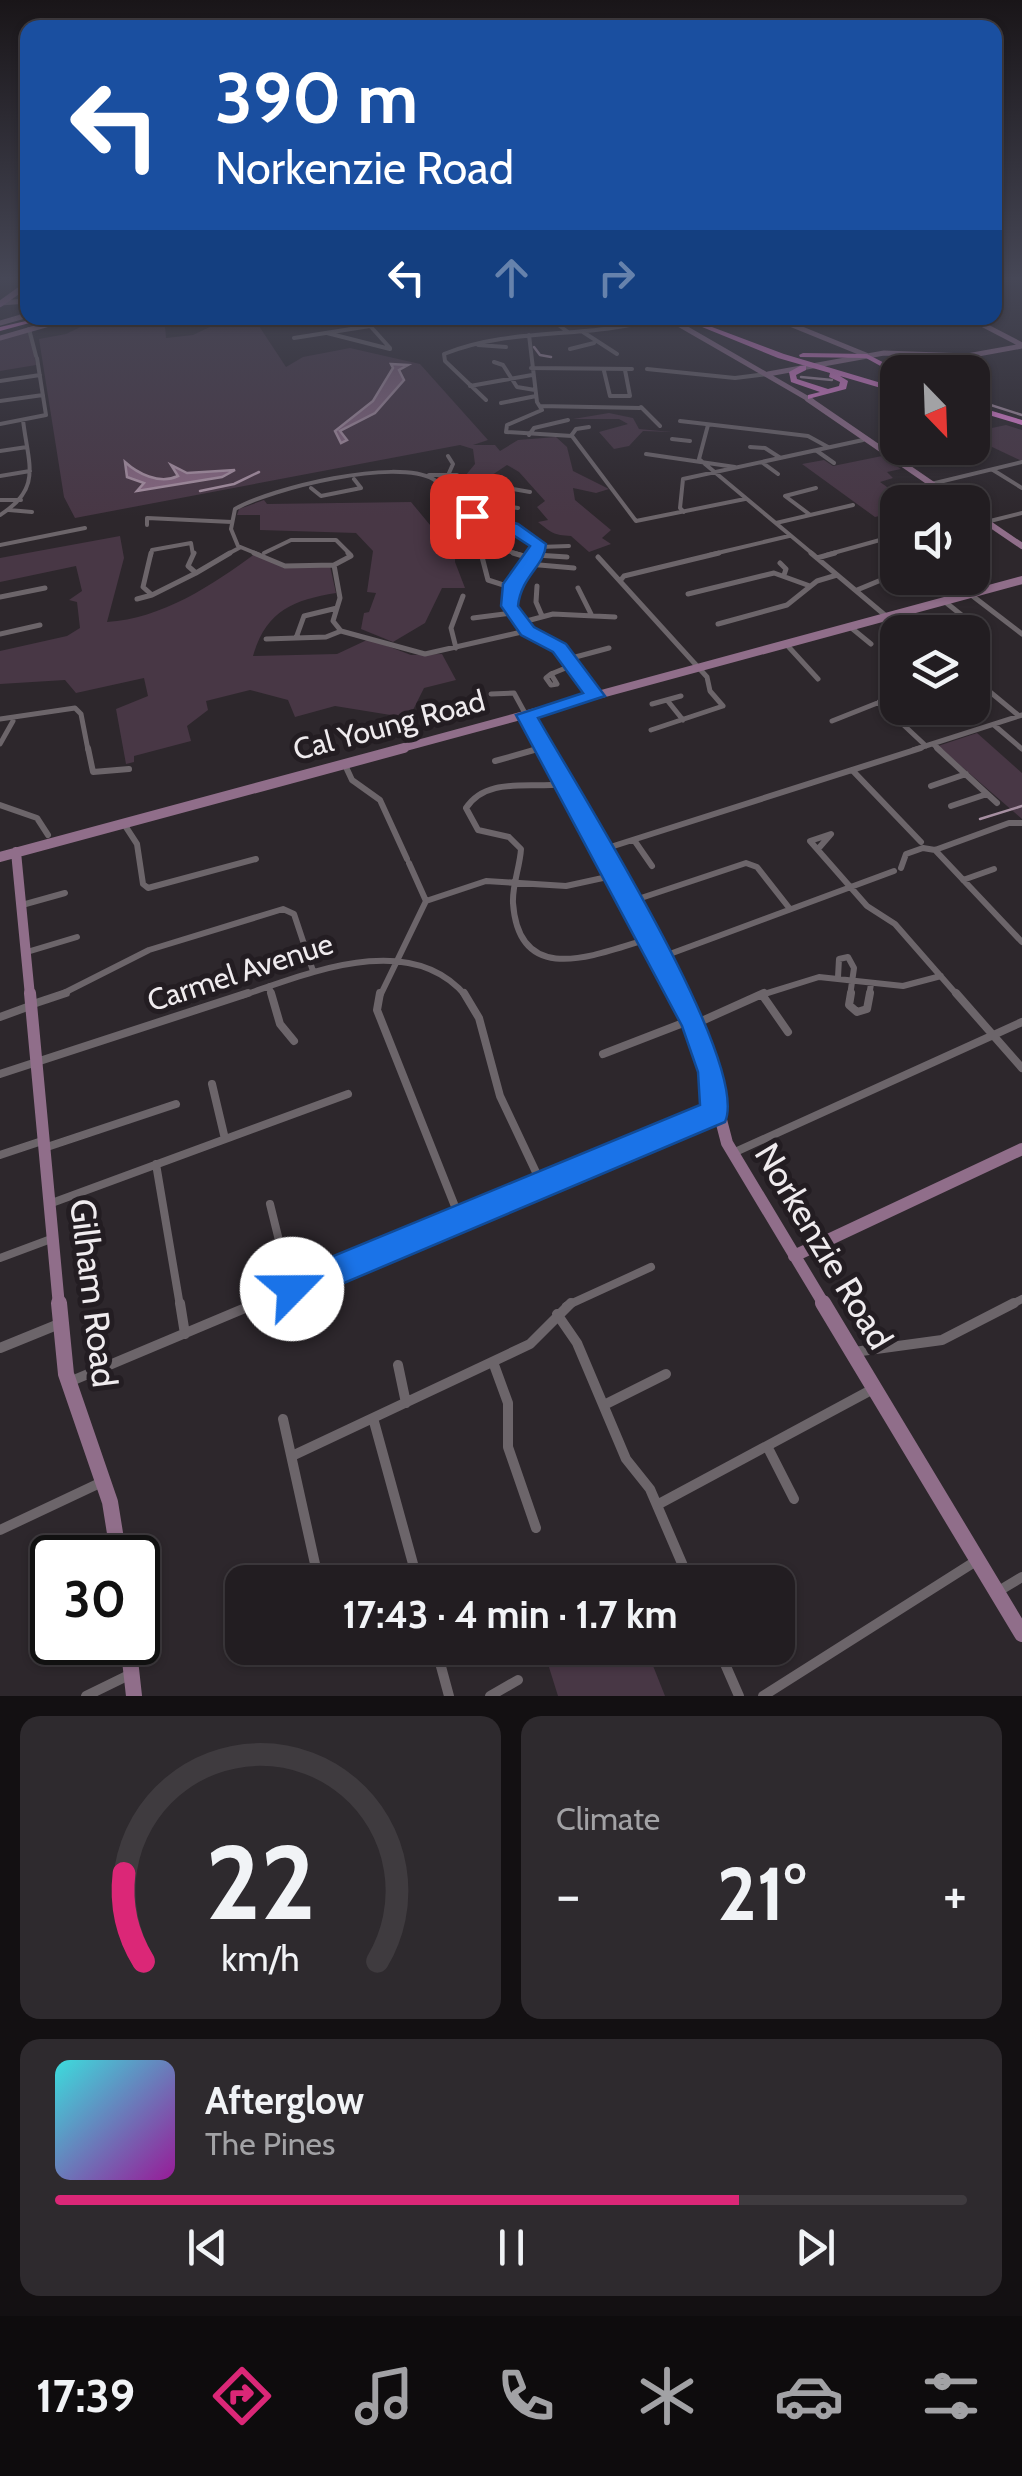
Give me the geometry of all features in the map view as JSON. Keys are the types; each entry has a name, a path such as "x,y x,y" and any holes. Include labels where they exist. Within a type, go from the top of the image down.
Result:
{"highway":[{"path":"787,357 845,384 811,397"},
{"path":"791,357 880,384"},
{"path":"793,357 855,373 882,371 868,357"},
{"path":"803,368 792,374 796,382 815,390 836,390"},
{"path":"811,397 880,390"},
{"path":"990,414 1022,424"}],"main road":[{"path":"741,357 811,397 863,440 930,484"},
{"path":"767,374 861,357"},
{"path":"990,525 1022,546"},
{"name":"Cal Young Road","path":"990,589 1022,580"},
{"name":"Cal Young Road","path":"0,857 966,595"},
{"name":"Norkenzie Road","path":"526,715 694,1022 712,1072 715,1112 733,1153 1022,1634"},
{"name":"Gilham Road","path":"16,852 68,1382 104,1482 114,1535"},
{"path":"794,1256 1022,1149"},
{"path":"131,1665 134,1696"}],"street":[{"path":"0,424 45,416 36,357"},
{"path":"443,357 486,400"},
{"path":"530,357 541,412 503,429 511,435 572,436"},
{"path":"494,362 503,365 518,388 536,395"},
{"path":"531,368 628,370 630,396 610,396 604,371"},
{"path":"647,369 735,380 767,374"},
{"path":"0,381 40,374"},
{"path":"469,386 532,375"},
{"path":"0,402 42,395"},
{"path":"501,402 536,395"},
{"path":"540,406 642,407 660,426"},
{"path":"0,516 22,500 31,485 22,420"},
{"path":"529,436 532,428 568,420"},
{"path":"680,420 808,436 829,448"},
{"path":"699,460 708,425"},
{"path":"572,436 577,428 590,428"},
{"path":"572,436 634,520"},
{"path":"672,440 690,441"},
{"path":"684,512 680,481 863,440"},
{"path":"750,446 765,448 780,458"},
{"path":"0,451 26,447"},
{"path":"816,450 834,463"},
{"path":"646,454 736,468"},
{"path":"448,456 452,463 448,473"},
{"path":"699,460 856,590 891,614"},
{"path":"762,462 778,474"},
{"path":"930,484 1022,462"},
{"path":"992,469 1022,488"},
{"path":"0,476 30,471"},
{"path":"264,553 291,540 336,540 352,556 334,565 287,566 264,553 240,547 234,540 232,522 242,503 396,472 457,476"},
{"path":"428,476 468,513 523,532 538,547 569,546"},
{"path":"500,477 514,489 530,492"},
{"path":"311,488 321,496 354,492 360,488 354,478"},
{"path":"472,485 489,504 518,508"},
{"path":"810,515 786,496 816,488"},
{"path":"468,513 514,489"},
{"path":"623,526 634,520 745,499"},
{"path":"0,500 22,500"},
{"path":"774,523 853,504"},
{"path":"9,510 32,512"},
{"path":"147,525 146,518 171,513 204,525 232,522"},
{"path":"990,521 1022,513"},
{"path":"0,544 85,528"},
{"path":"621,583 623,576 790,536"},
{"path":"818,558 880,540"},
{"path":"152,595 143,586 152,550 191,543 194,554 188,566 196,573"},
{"path":"137,599 196,573 240,547"},
{"path":"538,547 510,588 512,612 528,631 553,642 595,696"},
{"path":"510,588 488,580 482,551 498,548 574,568"},
{"path":"532,559 567,558"},
{"path":"598,558 699,668 723,706 651,730"},
{"path":"780,563 786,569 784,575"},
{"path":"334,565 337,608 333,621 340,631"},
{"path":"688,594 772,573 810,586"},
{"path":"718,624 784,606 810,586 837,574"},
{"path":"856,590 880,580"},
{"path":"537,586 536,602 542,616"},
{"path":"0,598 44,588"},
{"path":"578,588 591,614"},
{"path":"971,595 1022,634"},
{"path":"456,648 451,626 463,596"},
{"path":"943,600 962,615"},
{"path":"296,638 304,616 337,608"},
{"path":"473,618 512,612"},
{"path":"519,622 542,616 615,617"},
{"path":"0,634 40,625"},
{"path":"850,626 871,644"},
{"path":"266,638 326,637 340,631 362,633 412,652 456,648 528,631"},
{"path":"786,644 810,664 818,679"},
{"path":"550,674 609,648"},
{"path":"990,691 1021,715"},
{"path":"491,694 514,693 526,715"},
{"path":"652,704 680,696"},
{"path":"666,700 683,720"},
{"path":"832,721 878,702 997,803"},
{"path":"0,719 13,721 65,707 77,709 93,772 129,768"},
{"path":"600,850 1021,715"},
{"path":"0,744 13,721"},
{"path":"994,724 1022,748"},
{"path":"495,760 544,747"},
{"path":"344,764 352,780 380,800 426,900"},
{"path":"852,770 922,842"},
{"path":"931,786 966,774"},
{"path":"564,784 489,788 469,800 466,813 472,825 519,845 514,908 530,949 546,961 563,962 648,939"},
{"path":"951,806 987,794"},
{"path":"0,805 37,818 48,836"},
{"path":"124,823 137,844 143,884 148,888 256,859"},
{"path":"658,958 899,868 906,854 934,850 1009,823 1022,823"},
{"path":"634,840 652,866"},
{"path":"818,849 870,908 896,924 1022,1068"},
{"path":"934,850 1022,942"},
{"path":"628,903 746,863 757,867 790,909"},
{"path":"963,880 994,869"},
{"path":"460,1219 377,1014 379,990 426,900 481,882 566,886 613,876"},
{"path":"21,906 65,893"},
{"path":"0,1017 82,988 148,950 280,910 294,914 314,971"},
{"path":"27,952 76,937"},
{"path":"838,977 839,960 846,956 854,965 849,1005 857,1012 867,1009 870,984"},
{"name":"Carmel Avenue","path":"0,1074 314,971 360,958 395,960 457,987 469,998 487,1036 489,1064 542,1185"},
{"path":"603,1054 811,979 838,977 903,989 941,976"},
{"path":"268,986 280,1024 294,1041"},
{"path":"763,996 788,1032"},
{"path":"733,1153 1022,1022"},
{"path":"212,1084 225,1139"},
{"path":"49,1204 348,1094"},
{"path":"0,1155 176,1104"},
{"path":"68,1382 715,1112"},
{"path":"156,1164 185,1334"},
{"path":"270,1204 292,1289"},
{"path":"0,1258 52,1238"},
{"path":"292,1456 535,1342 557,1314 651,1267"},
{"path":"852,1352 942,1340 1022,1299"},
{"path":"557,1314 574,1336 626,1458 647,1484 683,1565"},
{"path":"0,1348 60,1324"},
{"path":"493,1362 508,1403 508,1447 536,1528"},
{"path":"398,1365 406,1403"},
{"path":"604,1405 666,1374"},
{"path":"657,1505 874,1389"},
{"path":"373,1418 413,1565"},
{"path":"283,1420 316,1565"},
{"path":"767,1446 794,1499"},
{"path":"0,1530 104,1482"},
{"path":"763,1696 977,1561"},
{"path":"996,1593 1022,1577"},
{"path":"441,1665 449,1696"},
{"path":"725,1665 739,1696"},
{"path":"86,1696 132,1673"},
{"path":"490,1696 518,1680"}],"shaded area":[{"path":"0,357 35,357 36,365 0,371"},
{"path":"42,357 280,357 286,367 303,357 390,357 420,364 488,440 473,445 495,445 500,451 518,440 556,437 567,447 573,471 609,489 596,493 573,488 575,500 611,530 602,538 611,544 589,552 571,536 547,529 538,522 548,520 537,507 545,501 519,472 507,465 486,479 465,476 475,464 473,449 460,445 75,518 64,497"},
{"path":"391,364 408,365 399,370 404,380 375,413 340,431 347,440 341,443 335,431 373,401 393,368"},
{"path":"609,413 633,418 639,429 672,432 643,431 629,446 614,449 599,432 628,424 619,419 573,419"},
{"path":"1006,425 1022,430 1022,461 990,446 990,428"},
{"path":"880,456 880,465 901,469 887,472 893,478 880,482 884,485 880,485 880,516 875,517 802,464 824,460 833,466"},
{"path":"125,462 142,474 163,479 178,476 171,465 187,473 235,470 222,477 137,491 144,483 127,477"},
{"path":"264,500 267,504 411,502 440,537 455,544 455,562 465,588 442,588 425,623 393,642 361,629 364,613 369,612 376,593 367,592 373,551 356,533 260,530 260,515 237,515 239,509"},
{"path":"120,536 124,558 107,622 167,607 256,553 284,568 330,566 336,593 307,599 283,610 265,628 253,656 337,654 369,639 411,655 442,654 456,680 424,688 409,718 335,706 295,717 288,700 250,690 206,701 208,710 187,726 191,741 134,756 134,762 126,764 116,709 148,696 144,678 76,693 65,680 0,684 0,651 67,636 80,628 77,602 69,600 82,591 76,566 0,582 0,558"},
{"path":"977,733 1022,773 1022,819 938,746"},
{"path":"548,1665 653,1665 665,1696 558,1696"}],"waterway":[{"path":"801,377 832,380"},
{"path":"990,405 1022,415"},
{"path":"200,491 234,484 259,472"},
{"path":"980,819 1022,806"}],"route":[{"path":"292,1289 715,1112 712,1072 695,1024 526,715 595,696 560,648 528,631 509,606 509,590 538,553 538,544 512,528 472,516"}]}
